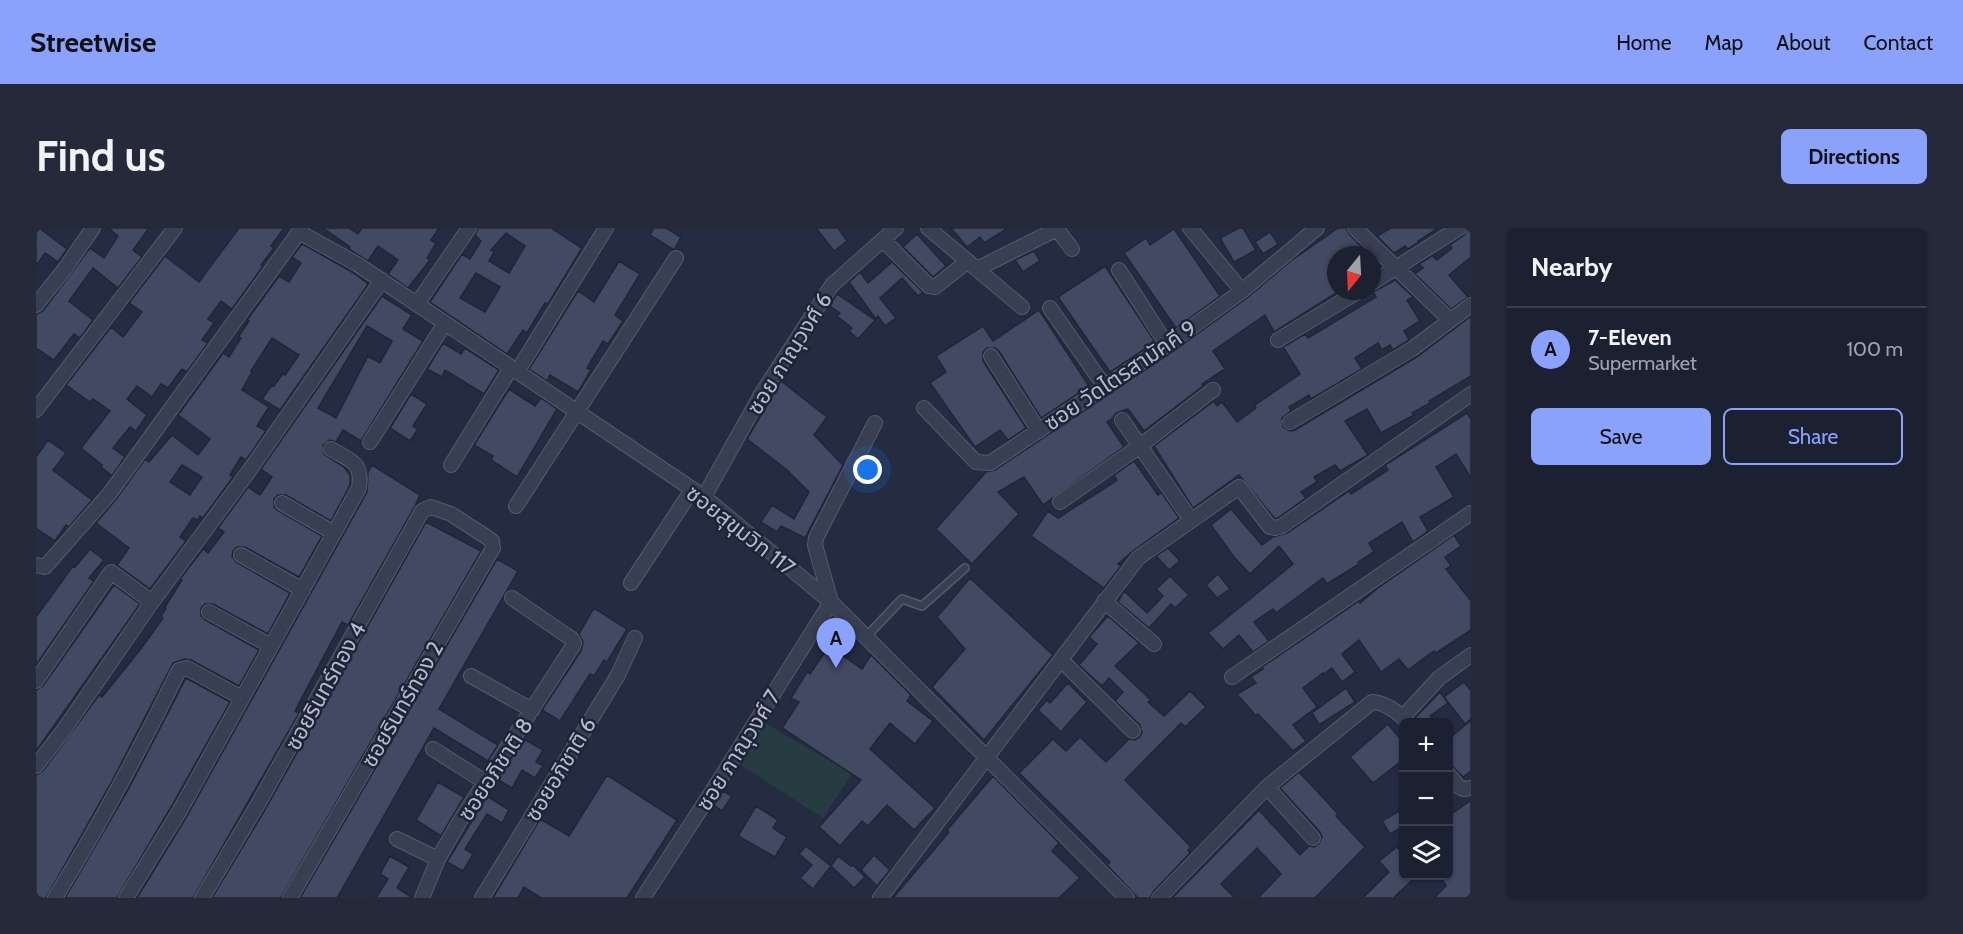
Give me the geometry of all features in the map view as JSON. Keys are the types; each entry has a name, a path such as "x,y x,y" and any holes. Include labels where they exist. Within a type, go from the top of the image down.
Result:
{"street":[{"path":"36,306 93,228"},
{"path":"36,410 175,228"},
{"path":"417,304 469,228"},
{"path":"452,465 606,228"},
{"name":"ซอย ภาณุวงศ์ 6","path":"631,583 698,494 832,285 897,228"},
{"path":"928,228 1022,307"},
{"path":"1190,228 1242,291"},
{"name":"ซอย วัดไตรสามัคคี 9","path":"924,408 976,462 990,463 1167,345 1242,291 1317,228"},
{"path":"1355,228 1450,320"},
{"path":"1381,277 1459,228"},
{"path":"883,240 929,286 935,287 972,265 1056,229 1072,249"},
{"path":"36,566 45,567 110,493 301,230"},
{"name":"ซอยสุขุมวิท 117","path":"301,230 382,280 698,494 831,602 1127,898"},
{"path":"516,507 676,258"},
{"path":"1119,270 1167,345"},
{"path":"36,766 63,731 152,602 249,471 382,280"},
{"path":"1278,340 1344,300"},
{"path":"1290,422 1412,348 1471,305"},
{"path":"1050,308 1105,387"},
{"path":"370,442 445,323"},
{"path":"991,356 1039,431"},
{"path":"1060,502 1214,390"},
{"path":"880,898 1138,558 1239,487 1270,527 1282,526 1471,394"},
{"path":"1122,420 1191,520"},
{"path":"831,602 815,545 816,537 875,423"},
{"path":"126,898 179,812 359,488 361,474 356,464 331,448"},
{"path":"282,503 334,533"},
{"name":"ซอยรินทร์ทอง 4","path":"202,898 258,804 422,512 431,507 451,514 462,521"},
{"path":"1232,677 1471,513"},
{"name":"ซอยรินทร์ทอง 2","path":"290,898 494,548 492,541 462,521"},
{"path":"241,555 303,590"},
{"path":"36,681 111,572 152,602"},
{"name":"ซอยอภิชาติ 8","path":"422,898 438,859 574,643 572,639 512,598"},
{"path":"1104,601 1154,644"},
{"name":"ซอย ภาณุวงศ์ 7","path":"643,898 831,602"},
{"path":"209,612 271,646"},
{"name":"ซอยอภิชาติ 6","path":"482,898 618,675 635,638"},
{"path":"1407,718 1439,678 1471,655"},
{"path":"1061,660 1133,731"},
{"path":"55,898 94,834 144,742 179,670 187,668 242,698"},
{"path":"471,676 532,710"},
{"path":"1159,898 1267,787 1372,702 1378,702 1402,718"},
{"path":"433,748 485,782"},
{"path":"1453,779 1459,787 1468,788"},
{"path":"1267,787 1313,838"},
{"path":"397,839 438,859"}],"lane":[{"path":"866,637 902,599 922,606 965,568"}],"shaded area":[{"path":"765,723 852,774 823,818 739,764"}],"building":[{"path":"36,228 67,249 58,262 45,253 36,266"},
{"path":"108,228 149,228 133,250 142,257 118,288 93,268 69,301 93,320 80,338 74,334 54,360 36,348 36,314 43,311 90,248 104,258 118,236"},
{"path":"239,228 284,228 271,246 274,248 261,265 263,266 232,309 221,301 208,319 214,323 202,340 208,343 187,372 182,369 168,388 161,384 152,397 137,386 127,399 147,415 136,431 130,427 113,448 125,457 112,476 81,448 110,411 93,399 90,402 66,385 111,327 123,337 142,312 129,303 165,256 199,282"},
{"path":"323,228 349,228 358,234 362,228 439,228 431,240 436,243 427,258 430,260 408,288 388,274 398,260 378,246 368,261"},
{"path":"478,228 551,228 582,248 548,304 545,303 527,333 523,330 507,354 430,302 462,254 470,259 481,241 475,235","holes":["506,233 525,246 509,273 489,261 494,252 491,250","476,273 500,287 485,312 460,298"]},
{"path":"654,228 666,228 681,237 674,250 650,235"},
{"path":"816,228 838,228 847,241 834,251"},
{"path":"951,228 1008,228 984,243 980,237 967,247"},
{"path":"1243,228 1256,250 1234,262 1220,238"},
{"path":"1338,228 1346,228 1361,246 1327,246 1327,299 1274,332 1265,315 1213,351 1225,369 1202,384 1203,386 1144,431 1128,409 1116,413 1107,422 1124,447 1043,505 1024,477 998,492 1019,514 972,564 936,529 986,472 995,470 1172,352 1247,298 1292,260"},
{"path":"1391,228 1438,228 1408,249 1405,246 1394,253 1377,236"},
{"path":"1468,228 1471,228 1471,257 1449,275 1468,297 1451,309 1415,274 1423,268 1419,264 1432,256 1437,260 1452,248 1450,245 1464,235"},
{"path":"1174,229 1220,296 1176,328 1124,253 1146,238 1150,245"},
{"path":"1270,232 1278,244 1263,254 1255,242"},
{"path":"917,234 946,266 933,277 903,247"},
{"path":"302,244 352,272 367,283 367,286 280,410 262,399 283,373 285,375 299,355 272,338 242,390 269,407 257,426 266,431 246,460 241,457 230,475 233,477 203,518 200,516 198,520 193,518 180,537 186,541 150,589 117,565 129,548 96,523 145,459 149,462 172,435 198,455 210,439 178,415 223,353 229,357 241,338 238,337 249,321 247,320 279,276 289,282 301,263 292,257","holes":["182,465 202,477 190,495 170,482"]},
{"path":"1034,251 1040,261 1023,272 1015,260"},
{"path":"619,261 640,274 615,315 623,321 608,344 603,341 587,368 591,370 578,392 550,375 547,381 529,369 578,291 594,302"},
{"path":"892,262 923,292 918,296 902,278 880,298 896,318 885,326 878,316 876,319 849,282 860,272 868,283"},
{"path":"1105,266 1155,342 1110,372 1058,297"},
{"path":"1395,280 1413,297 1407,300 1420,321 1404,331 1409,340 1393,350 1390,345 1382,350 1378,343 1355,358 1362,369 1311,399 1309,395 1289,407 1291,411 1282,418 1283,427 1290,431 1295,430 1417,357 1471,316 1471,376 1429,401 1430,403 1412,413 1414,415 1381,433 1367,409 1345,421 1368,455 1340,471 1335,465 1314,477 1317,482 1301,492 1306,498 1278,518 1275,519 1239,475 1193,508 1154,446 1214,401 1217,406 1222,402 1237,422 1256,408 1255,405 1300,374 1283,347 1305,334 1308,338 1371,300 1381,300 1381,288"},
{"path":"837,294 875,320 858,339 849,331 852,328 837,316 840,313 829,306"},
{"path":"382,296 412,315 403,329 423,341 361,441 343,430 336,442 330,440 323,445 324,454 344,467 350,475 350,485 331,521 286,495 278,495 274,499 274,507 277,510 322,536 299,577 245,547 237,547 233,551 232,556 236,562 290,593 268,634 213,604 205,604 201,608 201,616 205,620 259,650 239,686 191,660 185,659 173,663 112,781 46,898 36,898 36,775 43,771 99,695 102,697 140,650 163,618 161,616 182,580 180,579 203,549 208,553 224,532 218,528 248,487 260,495 272,477 261,469","holes":["367,326 392,341 380,363 368,356 336,418 318,408"]},
{"path":"1039,310 1089,386 1041,418 999,351 995,348 987,348 983,352 983,361 1026,428 1008,440 1000,430 975,447 930,383 946,372 936,356 983,326 993,341"},
{"path":"443,343 461,354 465,348 499,370 484,394 445,370 442,377 427,369"},
{"path":"781,381 827,417 814,435 843,465 805,538 781,526 777,532 761,522 772,505 794,519 809,492 787,470 747,439"},
{"path":"509,389 535,406 541,398 557,409 517,477 491,460 493,456 474,445"},
{"path":"411,394 427,404 413,426 418,429 410,441 390,428"},
{"path":"1467,413 1471,420 1471,478 1456,454 1436,467 1454,497 1420,517 1428,531 1413,542 1402,522 1369,543 1374,552 1358,562 1359,564 1327,584 1323,578 1276,613 1273,609 1254,622 1269,641 1253,652 1239,635 1223,649 1208,633 1293,564 1279,546 1250,574 1234,557 1211,525 1231,509 1262,545 1273,537 1287,533 1349,491 1351,494 1388,470 1385,465"},
{"path":"48,440 66,453 53,470 92,500 69,527 66,525 55,541 36,528 36,457"},
{"path":"1134,461 1158,495 1161,492 1179,518 1118,564 1121,566 1104,588 1031,536 1048,511 1058,518 1117,480 1114,475"},
{"path":"372,465 420,495 415,506 348,625 342,622 295,711 299,713 193,898 137,898 187,816 367,492 368,472"},
{"path":"426,522 481,551 281,898 212,898 266,808"},
{"path":"1454,535 1461,546 1445,557 1451,566 1446,569 1471,601 1471,630 1436,653 1434,651 1408,670 1399,659 1381,672 1359,640 1342,654 1355,672 1342,682 1332,668 1303,688 1317,707 1293,725 1306,741 1293,751 1258,714 1256,716 1237,694 1256,683 1251,677 1263,669 1262,667 1359,601 1360,603"},
{"path":"1168,548 1180,561 1169,570 1156,556"},
{"path":"90,549 104,560 89,578 94,581 36,665 36,617 73,566 75,567"},
{"path":"497,559 518,571 439,709 498,745 488,761 434,728 337,898 300,898"},
{"path":"1218,574 1230,589 1217,598 1206,585"},
{"path":"1170,576 1189,595 1175,608 1171,604 1149,628 1118,602 1124,591 1147,613 1163,596 1156,589"},
{"path":"970,578 1053,655 984,740 932,687 965,649 937,617"},
{"path":"114,585 140,604 36,751 36,690 43,686"},
{"path":"594,608 627,629 607,662 604,660 594,676 590,674 560,721 542,710 581,651 583,642 579,634"},
{"path":"1108,616 1139,643 1115,666 1151,700 1148,702 1164,716 1190,691 1206,707 1185,727 1181,723 1125,780 1191,847 1188,850 1190,853 1150,898 1138,898 1107,865 1110,862 1019,773 1053,739 1066,751 1080,737 1106,762 1129,739 1135,740 1140,737 1142,733 1140,725 1115,701 1123,692 1109,678 1102,686 1079,665 1097,644 1089,637"},
{"path":"829,646 862,669 871,655 911,695 907,701 933,721 915,744 890,723 870,749 935,808 914,830 887,805 868,826 862,821 840,846 819,827 861,780 782,728 799,702 791,698 807,672 810,674"},
{"path":"186,678 230,702 117,898 65,898 128,790"},
{"path":"1464,682 1471,691 1471,719 1465,724 1444,697"},
{"path":"1068,683 1087,702 1061,732 1038,710 1047,700 1050,703"},
{"path":"1346,688 1355,702 1319,725 1312,713"},
{"path":"1440,692 1448,703 1430,716 1431,718 1415,718"},
{"path":"1471,720 1471,771 1463,777 1453,767 1453,736"},
{"path":"1388,724 1399,737 1399,763 1373,783 1350,757"},
{"path":"524,739 543,750 536,762 543,766 535,778 522,770 512,788 497,779"},
{"path":"1299,772 1365,847 1315,898 1258,898 1281,874 1257,848 1221,884 1235,898 1172,898 1259,810 1300,855 1309,846 1314,847 1319,844 1322,837 1320,832 1280,788"},
{"path":"607,775 677,820 627,898 541,898 524,887 518,898 493,898 540,819 569,836"},
{"path":"993,776 1059,843 1052,851 1080,878 1059,898 893,898 949,832 947,830"},
{"path":"438,782 464,797 441,836 416,820"},
{"path":"723,791 732,796 722,811 714,805"},
{"path":"487,796 509,810 502,823 487,814 465,849 473,854 463,871 447,862"},
{"path":"1471,800 1471,898 1434,898 1446,886 1442,880 1453,880 1453,813"},
{"path":"756,806 778,820 773,828 787,837 775,857 738,836"},
{"path":"1399,811 1399,829 1390,834 1382,821"},
{"path":"806,846 831,866 813,889 800,878 812,865 799,854"},
{"path":"1397,847 1399,849 1399,880 1413,880 1393,898 1363,898 1389,872 1379,861"},
{"path":"874,855 890,870 877,886 861,870"},
{"path":"390,856 409,867 397,888 413,898 376,898 388,879 380,874"},
{"path":"838,856 851,866 853,865 865,877 854,888 831,866"}],"place":[{"name":"7-Eleven","path":"836,668"}]}
